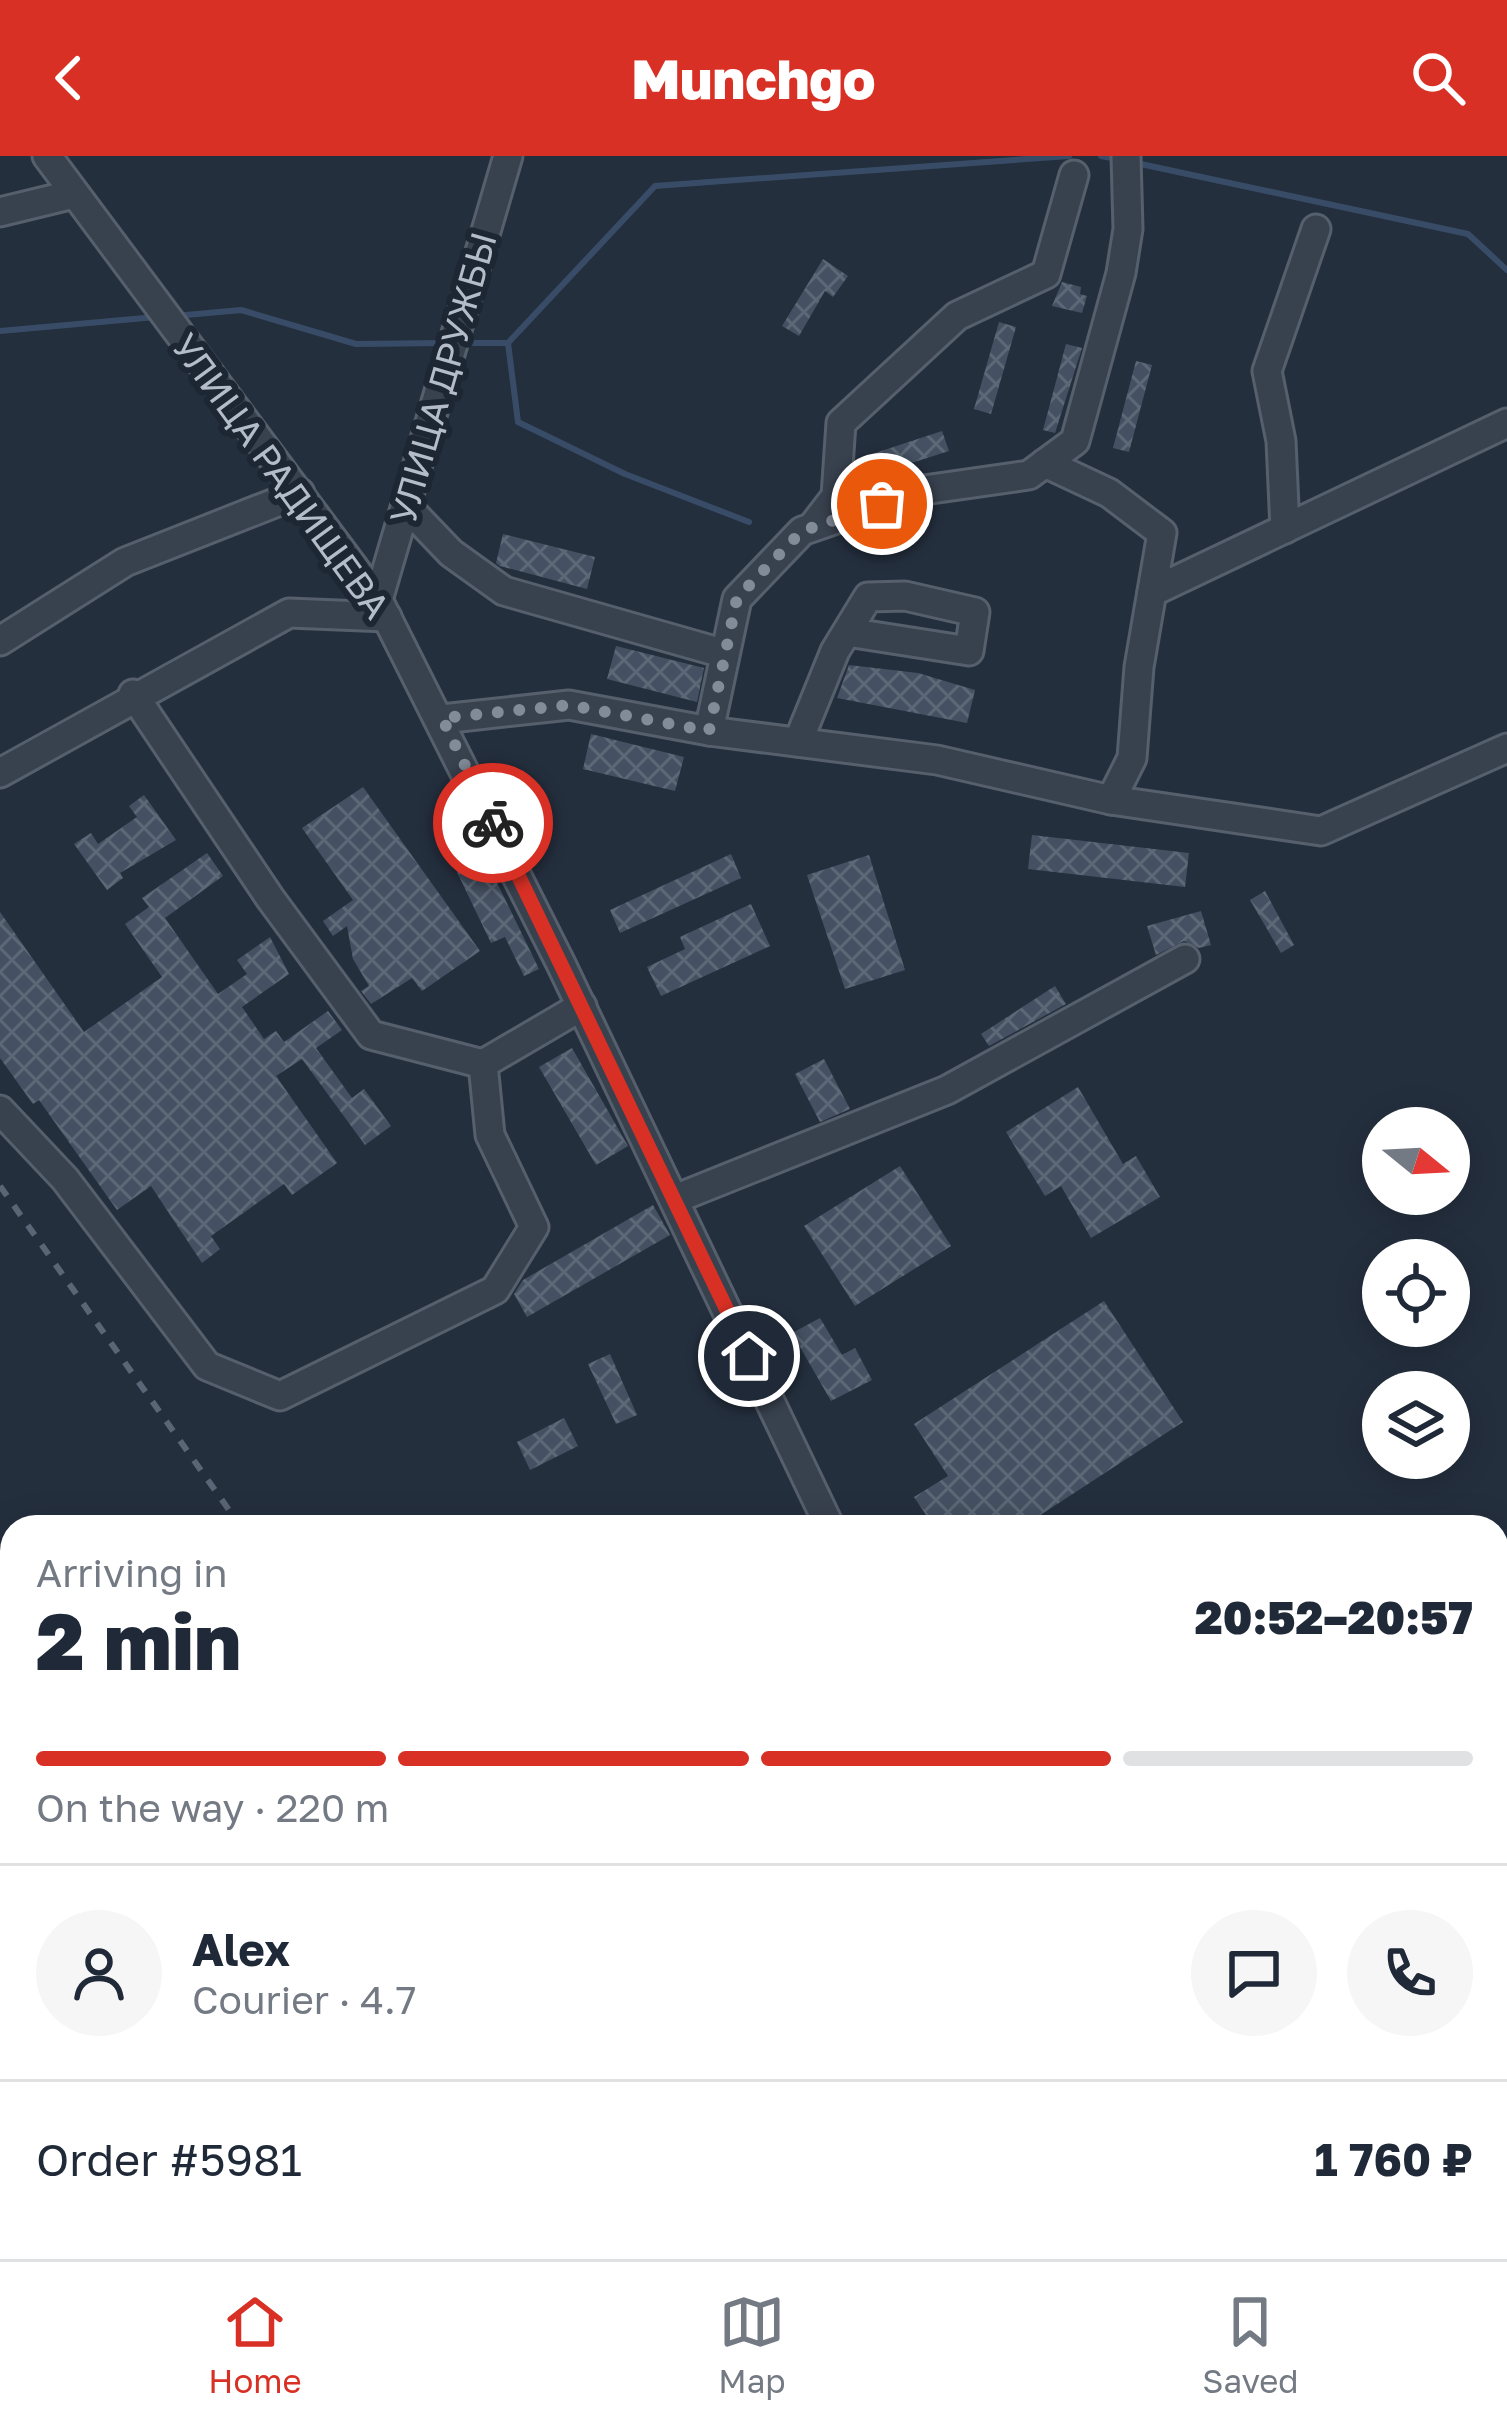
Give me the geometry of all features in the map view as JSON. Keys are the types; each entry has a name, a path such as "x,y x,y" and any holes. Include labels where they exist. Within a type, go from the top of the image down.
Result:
{"street":[{"name":"УЛИЦА РАДИЩЕВА","path":"47,156 382,609 442,718 824,1515"},
{"name":"УЛИЦА ДРУЖБЫ","path":"382,609 406,506 508,156"},
{"path":"709,731 737,598 802,531 917,491 1029,476 1075,441 1129,230 1126,156"},
{"path":"811,528 836,496 841,424 957,316 1046,274 1074,175"},
{"path":"0,212 74,194"},
{"path":"1285,529 1281,441 1267,371 1316,229"},
{"path":"1152,592 1507,423"},
{"path":"1045,463 1109,493 1162,533 1138,668 1132,758 1111,800"},
{"path":"0,641 125,562 300,493"},
{"path":"406,506 451,553 504,591 722,653"},
{"path":"0,773 134,694 289,614 382,609"},
{"path":"798,742 847,632"},
{"path":"134,694 270,898 371,1035 483,1064 582,1006"},
{"path":"442,718 569,705 709,731 937,760 1111,800 1321,831 1507,748"},
{"path":"675,1199 947,1090 1185,958"},
{"path":"0,1110 64,1179 207,1366 280,1396 495,1290 534,1227 490,1135 483,1064"}],"building":[{"path":"823,259 848,276 833,297 825,291 799,336 782,326"},
{"path":"1062,282 1081,287 1080,294 1087,296 1082,313 1052,306"},
{"path":"999,322 1016,327 991,414 974,409"},
{"path":"1066,344 1082,348 1055,433 1043,430"},
{"path":"1136,361 1152,365 1129,452 1113,448"},
{"path":"942,431 949,451 864,478 857,459"},
{"path":"503,534 595,557 587,589 500,566 496,563"},
{"path":"616,646 704,668 697,702 607,679"},
{"path":"849,665 918,673 975,690 967,723 837,698"},
{"path":"591,734 684,757 675,791 583,769"},
{"path":"363,787 480,951 422,991 412,978 371,1004 361,991 369,986 353,959 347,926 333,936 323,921 353,900 302,828"},
{"path":"144,795 176,840 120,873 123,878 107,890 74,844 91,833 98,844 137,817 129,806"},
{"path":"1032,835 1189,853 1185,887 1028,869"},
{"path":"207,853 223,876 165,918 218,994 247,974 237,960 270,937 289,974 242,1007 264,1039 276,1031 284,1042 328,1011 342,1030 316,1048 352,1098 364,1089 391,1126 365,1145 302,1059 276,1076 337,1163 292,1195 284,1184 211,1236 220,1249 202,1263 151,1186 117,1210 39,1100 33,1104 0,1058 0,912 84,1032 162,977 125,924 149,907 142,898"},
{"path":"731,854 741,878 620,933 610,910"},
{"path":"869,855 905,970 845,989 807,875"},
{"path":"484,856 539,969 524,976 505,937 491,943 456,870"},
{"path":"1265,891 1294,945 1281,953 1250,900"},
{"path":"751,904 770,946 661,996 647,967 685,949 680,937"},
{"path":"1201,911 1211,945 1199,948 1184,941 1156,955 1147,926"},
{"path":"1055,986 1066,1004 989,1046 981,1034"},
{"path":"572,1048 628,1146 596,1165 539,1067"},
{"path":"824,1059 850,1109 820,1122 795,1074"},
{"path":"1078,1087 1123,1164 1136,1156 1160,1197 1091,1238 1061,1186 1045,1196 1006,1132"},
{"path":"900,1166 951,1246 855,1306 804,1226"},
{"path":"653,1205 670,1235 527,1317 514,1294 523,1280"},
{"path":"1104,1301 1183,1422 1040,1515 926,1515 914,1497 948,1476 914,1424"},
{"path":"820,1318 842,1355 855,1348 872,1380 831,1401 792,1333"},
{"path":"610,1354 637,1415 616,1424 588,1364"},
{"path":"564,1418 578,1446 530,1470 517,1442"}],"waterway":[{"path":"464,343 508,343 655,186 1069,156"},
{"path":"1101,156 1117,159"},
{"path":"1136,163 1468,234 1507,270"},
{"path":"175,316 241,310 356,344 445,343"},
{"path":"0,331 156,317"},
{"path":"508,343 518,422 625,474 749,522"}],"railway":[{"path":"0,1186 233,1515"}],"way so far":[{"path":"493,823 442,718 569,705 709,731 737,598 802,531 882,504"}],"route":[{"path":"493,823 749,1356"}]}
